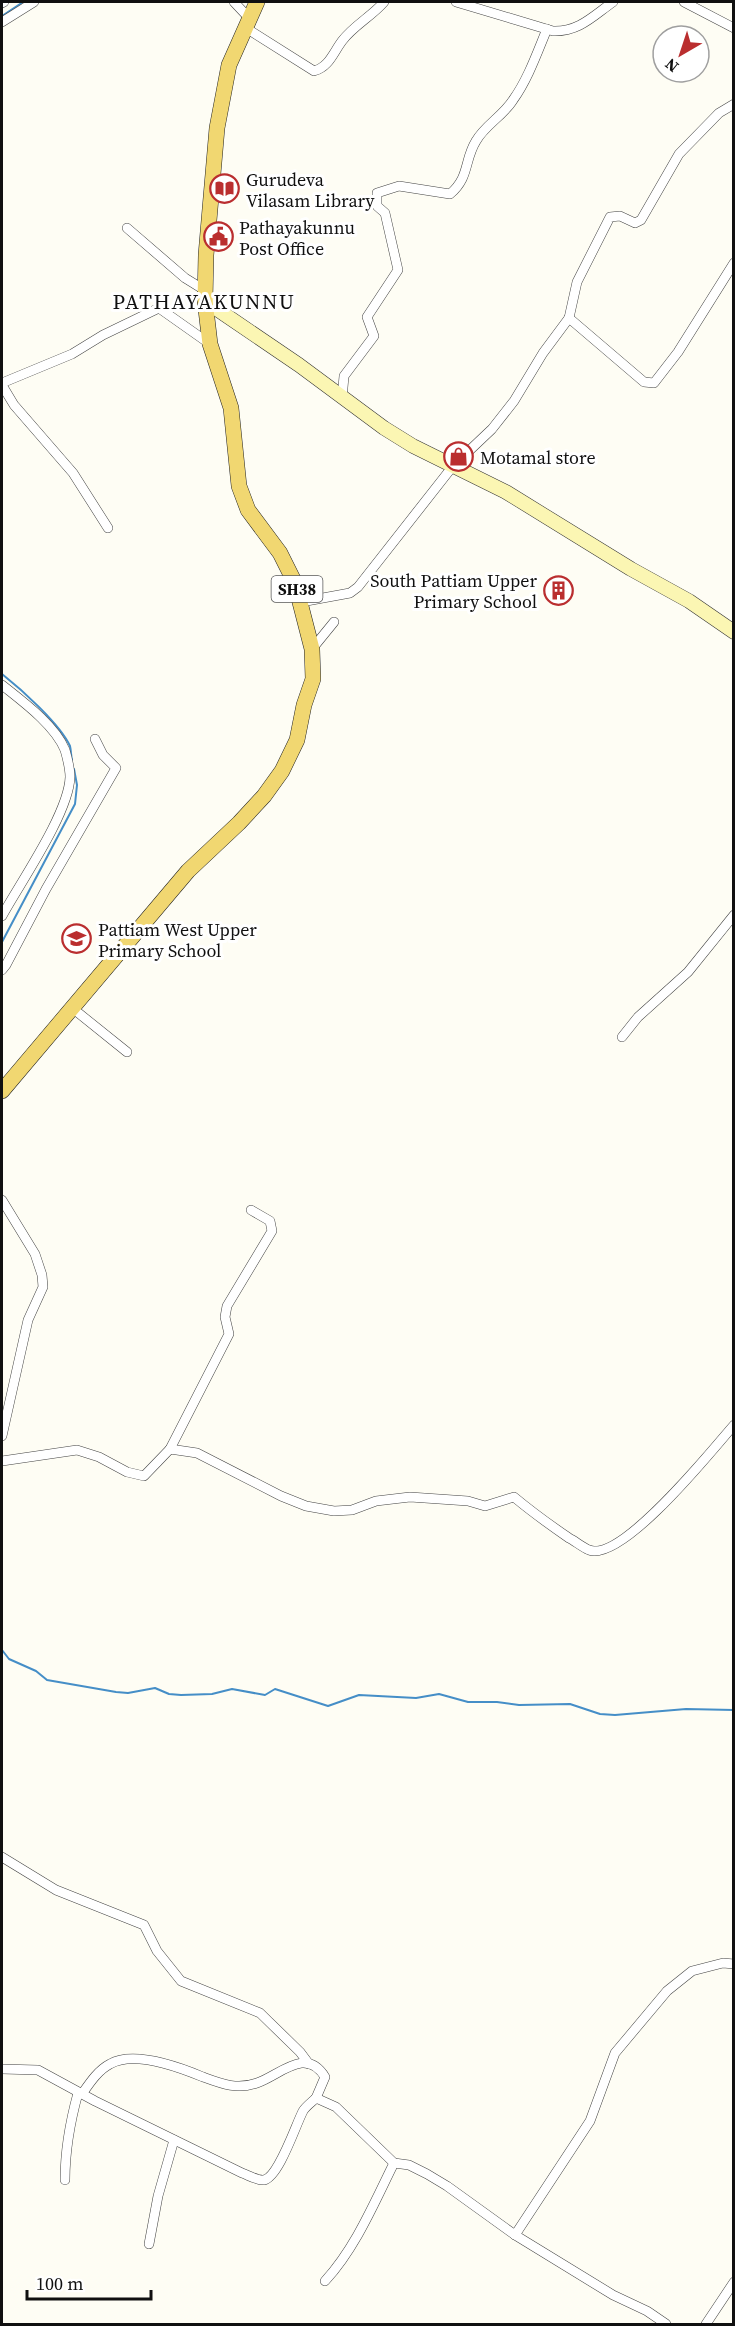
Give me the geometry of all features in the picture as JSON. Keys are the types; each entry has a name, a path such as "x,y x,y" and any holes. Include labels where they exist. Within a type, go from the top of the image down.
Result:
{"main road":[{"name":"SH38","path":"2,1091 188,871 264,796 282,771 297,740 304,705 313,679 312,649 295,583 280,553 248,510 239,486 231,408 210,344 206,296 206,255 218,128 229,65 257,2"},
{"path":"206,296 384,428 506,492 630,569 689,601 734,632"}],"street":[{"path":"2,22 34,2"},
{"path":"234,2 247,23 314,71 323,69 344,38 374,14 384,2"},
{"path":"456,2 547,29 566,32 583,25 613,2"},
{"path":"684,2 734,28"},
{"path":"342,399 344,376 374,336 367,317 398,270 385,213 377,206 377,192 399,186 450,194 458,187 465,177 476,141 514,100 547,29"},
{"path":"301,602 350,593 358,586 453,466 492,429 514,401 543,353 569,318 577,282 610,217 620,216 635,223 641,220 679,154 719,112 734,104"},
{"path":"127,228 206,296"},
{"path":"569,318 644,382 654,382 678,352 734,264"},
{"path":"108,528 73,473 14,405 2,384 72,354 103,335 159,308 210,344"},
{"path":"312,649 334,622"},
{"path":"2,685 29,708 56,736 65,750 70,777 61,812 2,916"},
{"path":"2,970 116,768 103,755 95,740"},
{"path":"622,1037 638,1017 688,972 734,915"},
{"path":"71,1007 127,1052"},
{"path":"2,1200 35,1254 42,1275 43,1287 28,1320 2,1436"},
{"path":"2,1461 77,1450 99,1457 127,1472 144,1476 170,1449 229,1334 225,1317 227,1306 272,1231 270,1221 250,1210"},
{"path":"170,1449 197,1453 281,1496 306,1506 334,1511 351,1510 376,1501 410,1497 468,1501 485,1506 514,1497 534,1514 590,1551 607,1549 665,1503 701,1466 734,1425"},
{"path":"2,1857 56,1890 144,1925 156,1951 181,1981 260,2013 300,2052 309,2064"},
{"path":"514,2235 590,2121 615,2053 667,1991 692,1971 714,1964 734,1964"},
{"path":"2,2069 38,2070 80,2093 174,2140 242,2173 262,2180 274,2172 295,2133 304,2109 316,2098 325,2077 319,2067 309,2064 291,2065 256,2083 231,2087 165,2064 129,2057 109,2064 80,2093 70,2123 65,2156 65,2180"},
{"path":"316,2098 336,2107 394,2163 409,2165 437,2180 514,2235 613,2295 647,2311 666,2325"},
{"path":"149,2244 158,2196 174,2140"},
{"path":"325,2281 339,2266 360,2232 394,2163"},
{"path":"706,2325 734,2282"}],"waterway":[{"path":"2,16 23,2"},
{"path":"2,674 58,728 70,746 72,760"},
{"path":"2,942 75,804 77,785 74,769"},
{"path":"2,1650 9,1659 36,1671 47,1680 128,1693 155,1688 169,1694 212,1694 232,1689 265,1695 275,1689 328,1706 359,1695 416,1698 439,1694 468,1702 519,1705 570,1704 600,1714 615,1715 686,1709 734,1710"}],"place":[{"name":"Gurudeva Vilasam Library","path":"225,189"},
{"name":"Pathayakunnu Post Office","path":"218,237"},
{"name":"Motamal store","path":"459,457"},
{"name":"South Pattiam Upper Primary School","path":"558,590"},
{"name":"Pattiam West Upper Primary School","path":"77,939"}],"district":[{"name":"PATHAYAKUNNU","path":"204,301"}]}
